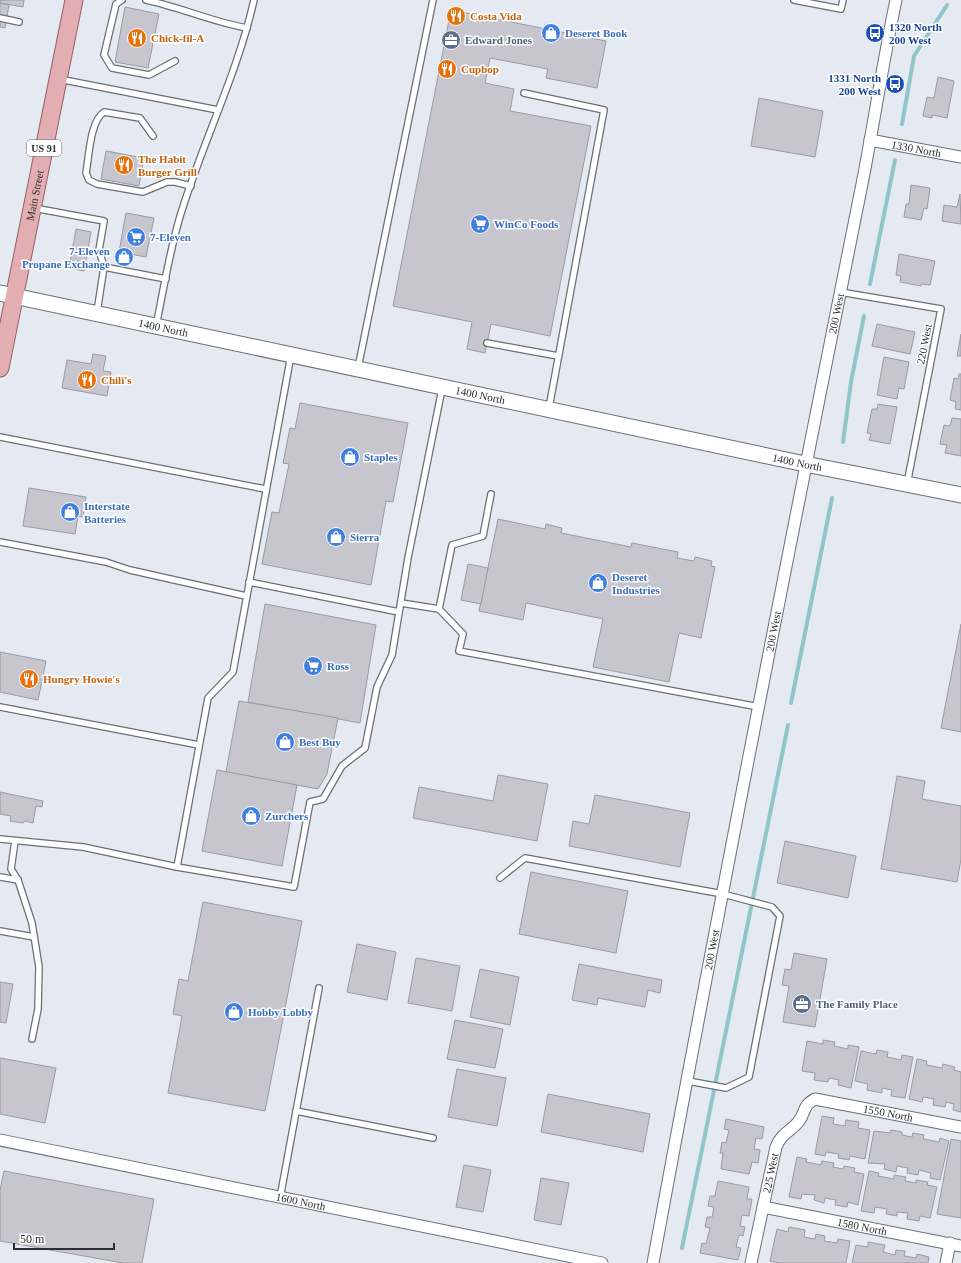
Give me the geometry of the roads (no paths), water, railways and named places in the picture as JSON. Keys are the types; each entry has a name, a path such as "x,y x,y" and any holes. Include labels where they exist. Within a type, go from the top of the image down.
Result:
{"main road":[{"name":"Main Street","path":"0,368 7,294 32,207 74,0"},
{"name":"1400 North","path":"7,294 805,464 961,495"}],"street":[{"name":"200 West","path":"653,1263 805,464 870,140 896,0"},
{"name":"1330 North","path":"870,140 961,157"},
{"name":"1550 North","path":"815,1099 961,1127"},
{"name":"225 West","path":"751,1263 779,1138 800,1120 808,1103 815,1099"},
{"name":"1600 North","path":"0,1140 602,1263"},
{"name":"1580 North","path":"763,1207 961,1246"},
{"path":"946,1263 950,1243"}],"lane":[{"path":"122,0 116,4 104,56 112,68 149,75 174,61"},
{"path":"146,0 166,4 228,25 247,28"},
{"path":"156,326 182,210 233,73 254,0"},
{"path":"358,369 433,0"},
{"path":"794,0 841,9 843,0"},
{"path":"0,18 19,22"},
{"path":"59,79 218,110"},
{"path":"524,93 604,110 548,409"},
{"path":"153,136 140,118 104,112 98,115 94,123 86,173 89,180 96,184 143,192 167,182 175,182 191,186"},
{"path":"32,207 104,221 99,250 104,267 97,314"},
{"path":"104,267 166,279"},
{"name":"220 West","path":"840,292 941,309 907,484"},
{"path":"487,343 558,356"},
{"path":"177,867 208,698 233,672 265,489 291,355"},
{"path":"0,839 83,847 177,867 294,888 310,802 323,799 342,766 365,748 377,688 392,655 443,387"},
{"path":"0,437 265,489"},
{"path":"439,610 452,545 483,536 491,494"},
{"path":"0,542 106,562 130,570 246,596"},
{"path":"249,582 400,612"},
{"path":"401,603 439,610 463,634 460,651 759,707"},
{"path":"0,707 199,745"},
{"path":"15,841 12,869 18,880 32,923 38,967 38,1009 32,1039"},
{"path":"500,878 525,858 723,894 772,907 780,916 749,1077 726,1088 688,1081"},
{"path":"0,877 18,880"},
{"path":"0,931 34,937"},
{"path":"280,1198 319,988"},
{"path":"296,1111 433,1138"}],"waterway":[{"path":"902,124 914,56 947,5"},
{"path":"870,284 895,160"},
{"path":"843,442 851,382 864,316"},
{"path":"791,703 832,498"},
{"path":"682,1248 788,725"}],"place":[{"name":"Costa Vida","path":"456,16"},
{"name":"Deseret Book","path":"551,33"},
{"name":"1320 North 200 West","path":"875,33"},
{"name":"Chick-fil-A","path":"137,38"},
{"name":"Edward Jones","path":"451,40"},
{"name":"Cupbop","path":"447,69"},
{"name":"1331 North 200 West","path":"895,84"},
{"name":"The Habit Burger Grill","path":"124,165"},
{"name":"WinCo Foods","path":"480,224"},
{"name":"7-Eleven","path":"136,237"},
{"name":"7-Eleven Propane Exchange","path":"124,257"},
{"name":"Chili's","path":"87,380"},
{"name":"Staples","path":"350,457"},
{"name":"Interstate Batteries","path":"70,512"},
{"name":"Sierra","path":"336,537"},
{"name":"Deseret Industries","path":"598,583"},
{"name":"Ross","path":"313,666"},
{"name":"Hungry Howie's","path":"29,679"},
{"name":"Best Buy","path":"285,742"},
{"name":"Zurchers","path":"251,816"},
{"name":"The Family Place","path":"802,1004"},
{"name":"Hobby Lobby","path":"234,1012"}]}
